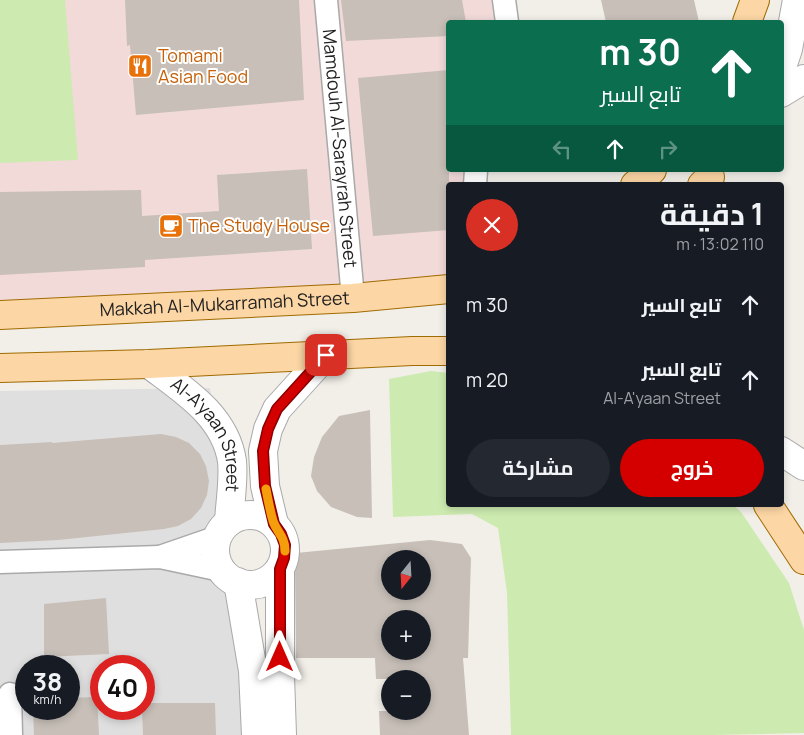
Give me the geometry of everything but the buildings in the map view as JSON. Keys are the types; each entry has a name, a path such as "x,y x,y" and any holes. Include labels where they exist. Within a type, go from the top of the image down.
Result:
{"main road":[{"path":"748,20 755,0"},
{"path":"638,182 650,172"},
{"name":"Makkah Al-Mukarramah Street","path":"0,316 353,298 446,289"},
{"path":"412,351 446,347"},
{"path":"0,368 150,364 446,351"},
{"path":"769,507 804,560"}],"street":[{"name":"Mamdouh Al-Sarayrah Street","path":"326,0 353,298"},
{"path":"504,0 507,20"},
{"path":"784,61 797,0"},
{"path":"784,91 804,79"},
{"path":"282,735 280,569 284,558 285,545 281,534 274,524 265,486 263,451 268,429 277,409 326,355"},
{"name":"Al-A'yaan Street","path":"150,364 202,405 224,433 232,461 223,530"},
{"path":"160,557 223,530 240,516 252,515 274,524"},
{"path":"223,530 215,548 217,559 230,576 253,671 256,735"},
{"path":"0,562 160,557 230,576 249,585 261,583 272,577 280,569"},
{"path":"10,694 11,735"}],"shaded area":[{"path":"0,0 504,0 507,20 446,20 446,172 489,172 487,182 446,182 446,289 0,315"},
{"path":"210,388 245,735 0,735 0,391"}],"green space":[{"path":"0,0 65,0 78,160 0,163"},
{"path":"431,371 446,373 446,507 735,507 741,512 789,583 804,630 804,733 511,735 507,593 498,528 472,514 393,517 389,379"}],"slow traffic":[{"path":"266,489 274,524 281,534 285,551"}],"place":[{"name":"Tomami Asian Food","path":"140,66"},
{"name":"The Study House","path":"171,226"}],"route":[{"path":"280,657 280,569 284,558 285,545 281,534 274,524 265,486 263,451 268,429 277,409 326,355"}]}
